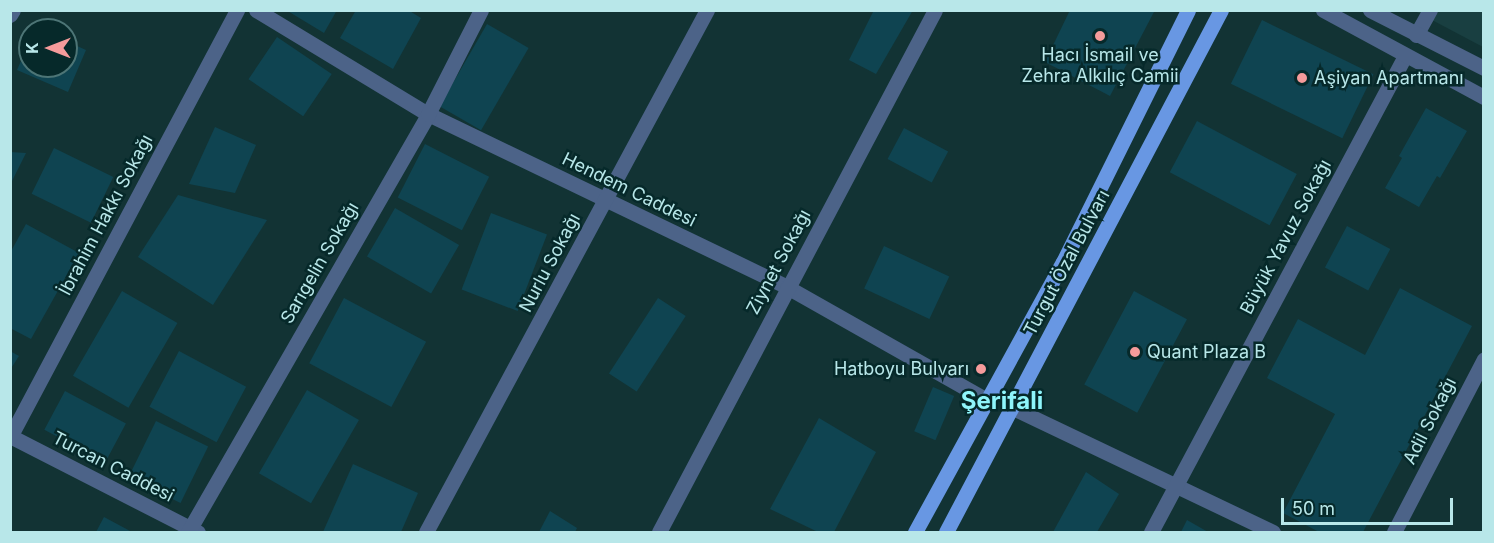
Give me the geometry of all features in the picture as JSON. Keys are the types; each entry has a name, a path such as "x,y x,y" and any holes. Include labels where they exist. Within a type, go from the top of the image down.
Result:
{"main road":[{"name":"Turgut Özal Bulvarı","path":"915,532 1063,262 1188,10"},
{"name":"Turgut Özal Bulvarı","path":"946,532 1221,10"}],"street":[{"path":"10,15 13,10"},
{"name":"İbrahim Hakkı Sokağı","path":"11,437 237,10"},
{"name":"Hendem Caddesi","path":"256,10 428,114 787,287 987,400"},
{"name":"Sarıgelin Sokağı","path":"192,531 428,114 481,10"},
{"name":"Nurlu Sokağı","path":"426,532 707,10"},
{"name":"Ziynet Sokağı","path":"659,532 935,10"},
{"path":"1323,10 1484,97"},
{"path":"1370,10 1484,68"},
{"path":"1416,35 1430,10"},
{"name":"Büyük Yavuz Sokağı","path":"1151,532 1405,56"},
{"name":"Adil Sokağı","path":"1394,532 1484,359"},
{"path":"1013,408 1273,532"},
{"name":"Turcan Caddesi","path":"11,437 192,531"}],"shaded area":[{"path":"1415,11 1483,11 1483,47"}],"building":[{"path":"286,10 337,10 324,33"},
{"path":"356,10 408,10 421,18 393,69 340,38"},
{"path":"874,10 913,10 876,74 849,60"},
{"name":"Hacı İsmail ve Zehra Alkılıç Camii","path":"1070,10 1155,10 1110,96 1045,62"},
{"name":"Aşiyan Apartmanı","path":"1262,20 1373,74 1342,138 1231,84"},
{"path":"487,24 529,48 481,130 440,106"},
{"path":"277,37 332,74 303,116 248,79"},
{"path":"78,46 86,50 78,69"},
{"path":"36,78 74,78 68,92"},
{"path":"1426,108 1467,131 1440,178 1437,176 1419,207 1385,188 1402,158 1399,156"},
{"path":"1197,121 1297,174 1270,225 1170,172"},
{"path":"215,127 256,145 235,193 189,184"},
{"path":"904,128 948,151 932,182 888,159"},
{"path":"425,144 489,177 462,230 398,197"},
{"path":"54,148 113,177 91,223 32,194"},
{"path":"10,152 26,153 10,185"},
{"path":"178,195 267,220 213,305 138,257"},
{"path":"395,208 459,245 431,293 367,256"},
{"path":"491,213 547,235 518,311 462,290"},
{"path":"26,224 79,253 31,339 10,328 10,253"},
{"path":"1347,226 1390,249 1368,291 1325,267"},
{"path":"884,246 949,276 929,319 864,289"},
{"path":"1400,288 1472,326 1363,532 1319,532 1283,513 1335,414 1267,378 1298,319 1365,355"},
{"path":"122,291 177,323 128,408 73,376"},
{"name":"Quant Plaza B","path":"1134,291 1187,319 1137,413 1084,385"},
{"path":"344,298 426,342 391,407 309,363"},
{"path":"658,298 686,316 637,391 609,373"},
{"path":"10,351 19,356 10,370"},
{"path":"179,351 246,387 217,442 149,407"},
{"path":"933,387 954,396 935,440 914,431"},
{"path":"307,390 359,420 311,503 259,473"},
{"path":"65,391 126,423 105,462 44,430"},
{"path":"819,418 876,452 834,532 818,532 770,509"},
{"path":"156,421 208,446 181,503 128,478"},
{"path":"353,464 418,493 401,532 323,532"},
{"path":"1086,472 1119,494 1097,532 1053,532"},
{"path":"550,511 577,528 575,532 539,532"},
{"path":"104,517 132,532 96,532"},
{"path":"1187,520 1208,532 1181,532"}],"place":[{"name":"Hacı İsmail ve Zehra Alkılıç Camii","path":"1100,36"},
{"name":"Aşiyan Apartmanı","path":"1302,78"},
{"name":"Quant Plaza B","path":"1135,352"},
{"name":"Hatboyu Bulvarı","path":"981,369"}],"district":[{"name":"Şerifali","path":"1002,401"}]}
